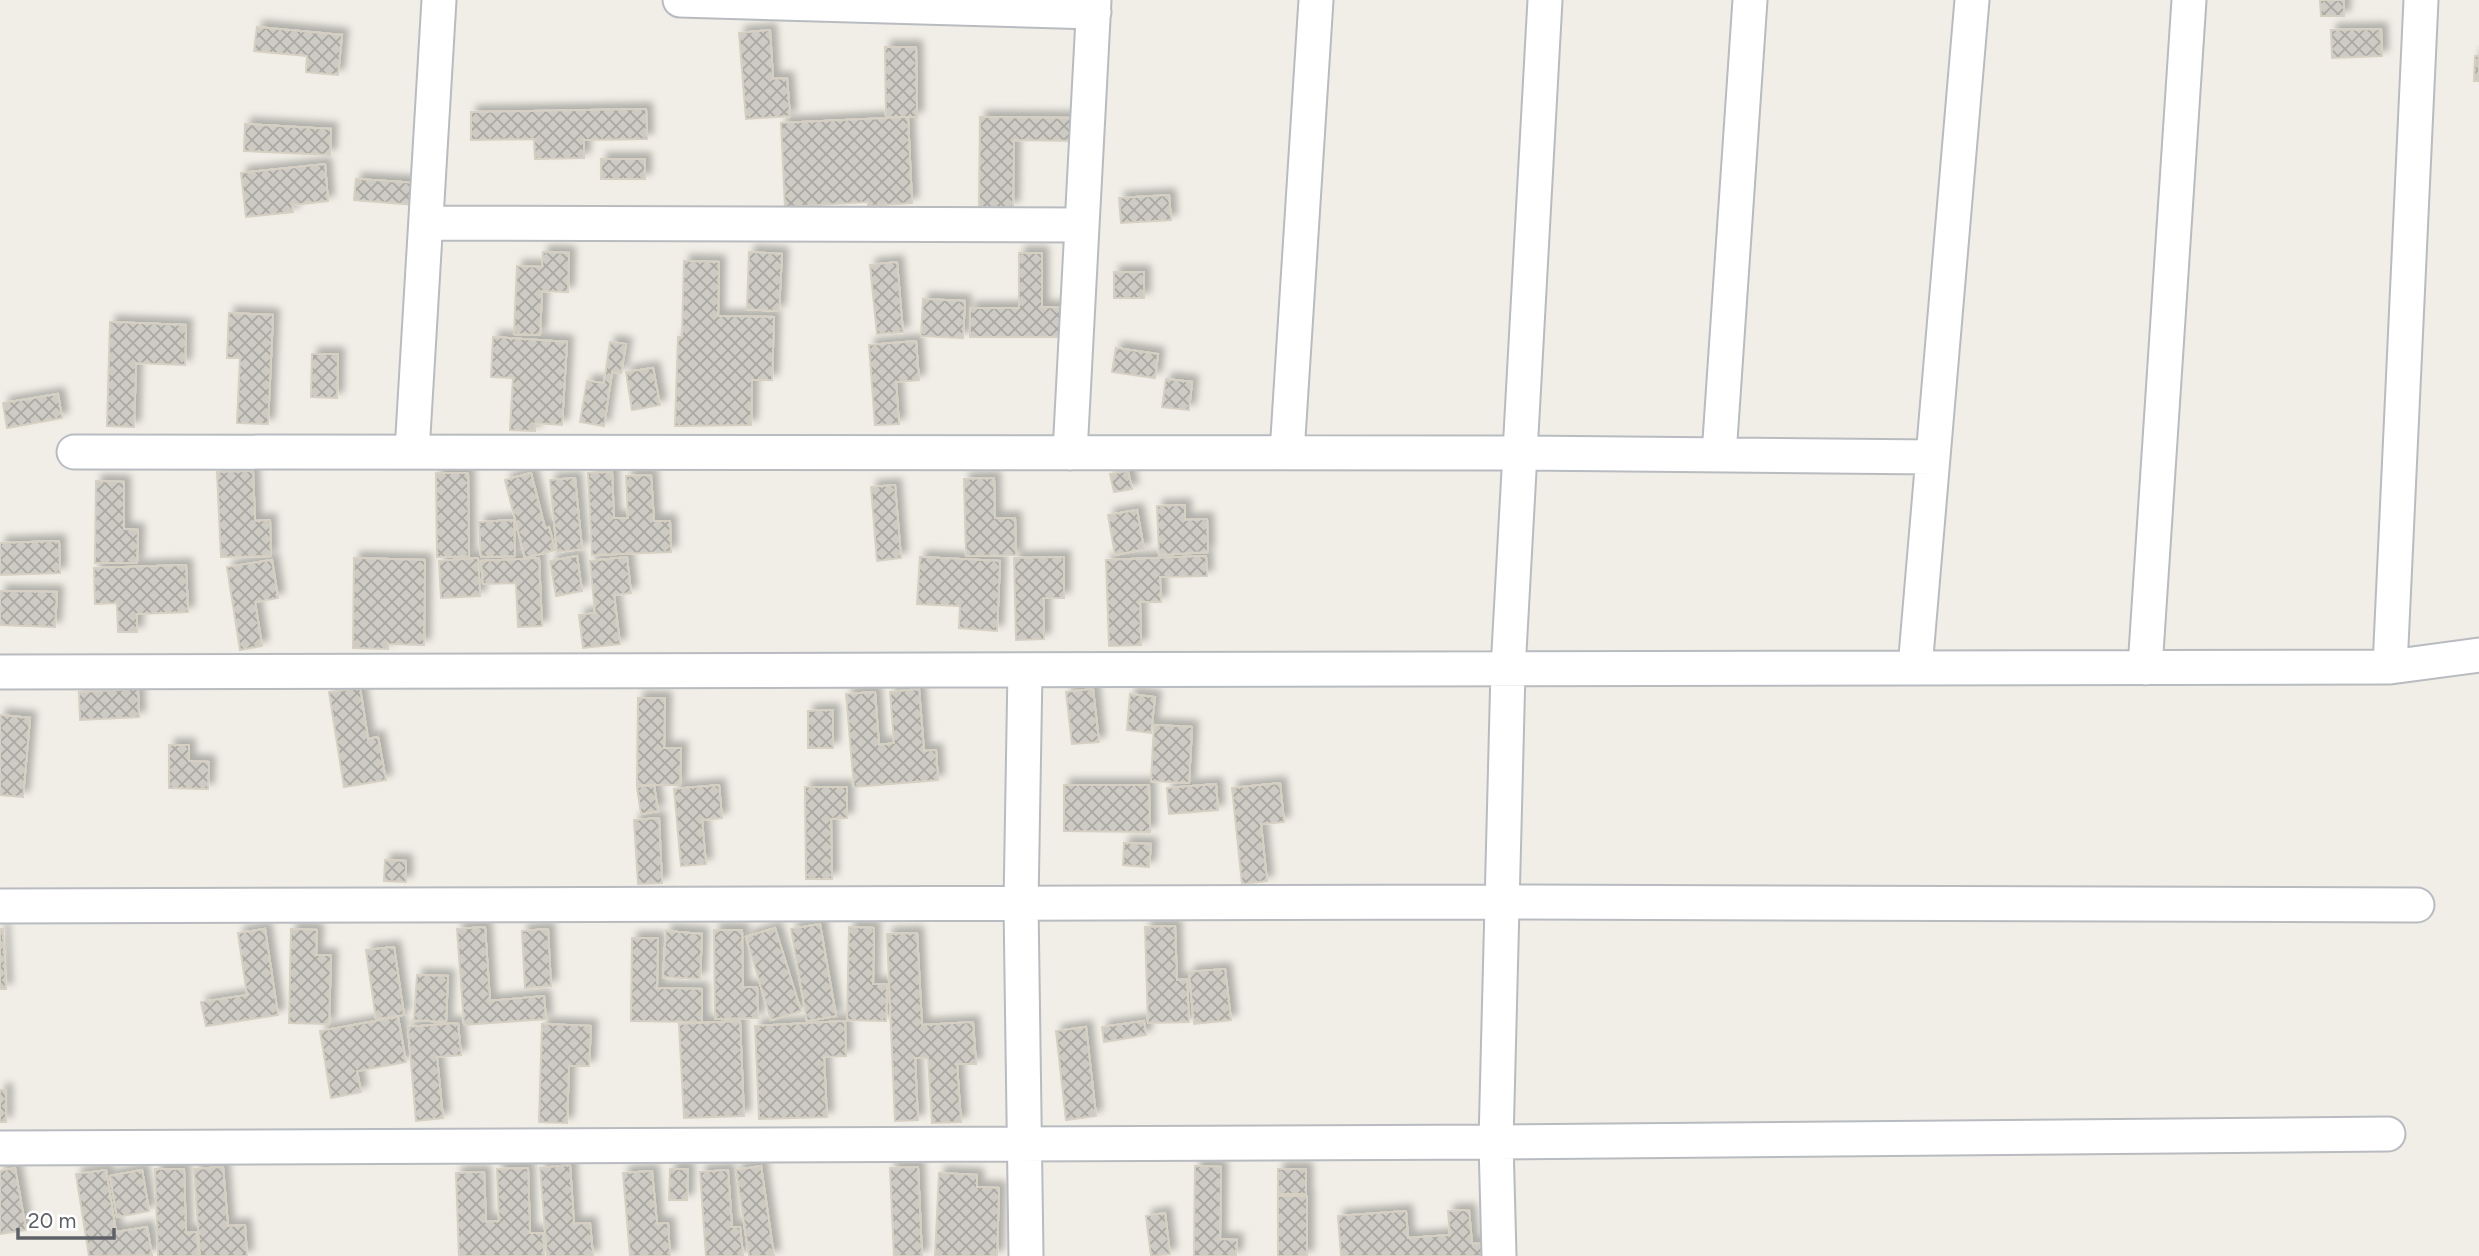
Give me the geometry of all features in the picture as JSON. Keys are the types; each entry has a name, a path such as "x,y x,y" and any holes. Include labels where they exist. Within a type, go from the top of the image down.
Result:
{"street":[{"path":"412,452 439,0"},
{"path":"680,0 1094,6 1070,453"},
{"path":"1287,453 1316,0"},
{"path":"1499,1256 1496,1142 1508,670 1545,0"},
{"path":"1719,455 1749,0"},
{"path":"1915,668 1972,0"},
{"path":"2145,668 2189,0"},
{"path":"2390,667 2421,0"},
{"path":"426,223 1082,225"},
{"path":"74,452 1520,453 1933,457"},
{"path":"0,672 2390,667 2479,655"},
{"path":"1025,670 1021,904 1026,1256"},
{"path":"0,906 1503,902 2417,905"},
{"path":"0,1148 1496,1142 2388,1134"}],"building":[{"path":"2320,0 2344,0 2344,16 2321,16"},
{"path":"257,27 342,35 338,75 306,72 307,56 254,51"},
{"path":"2381,29 2382,56 2332,58 2331,30"},
{"path":"770,30 773,79 787,78 790,116 746,119 739,33"},
{"path":"885,47 916,47 917,117 886,117"},
{"path":"2475,56 2479,56 2479,81 2474,81"},
{"path":"646,109 647,139 584,140 584,158 535,159 534,139 471,140 471,112"},
{"path":"908,117 912,203 868,206 868,202 785,207 781,123"},
{"path":"980,117 1078,118 1078,141 1014,140 1013,207 979,207"},
{"path":"245,124 331,129 330,155 244,151"},
{"path":"601,159 645,159 645,179 601,179"},
{"path":"325,164 328,201 292,205 293,212 246,217 241,173"},
{"path":"356,179 417,183 415,205 354,200"},
{"path":"1169,195 1171,220 1121,223 1119,198"},
{"path":"543,252 569,253 568,292 542,291 540,335 514,334 517,266 542,267"},
{"path":"749,252 782,254 779,311 747,309"},
{"path":"1019,253 1042,253 1042,307 1067,308 1067,337 970,337 970,308 1019,308"},
{"path":"684,261 719,262 718,316 774,317 772,380 752,380 751,425 675,426 678,337 682,337"},
{"path":"897,262 903,332 877,334 870,265"},
{"path":"1114,272 1144,272 1144,298 1114,298"},
{"path":"923,299 965,301 963,338 921,336"},
{"path":"229,313 273,315 268,424 237,423 240,358 227,358"},
{"path":"110,322 186,325 185,365 136,363 134,427 107,426"},
{"path":"493,337 567,342 562,425 535,423 535,431 510,430 513,378 491,377"},
{"path":"916,341 919,380 896,382 899,424 875,425 869,345"},
{"path":"610,342 626,344 621,373 612,372 604,426 580,422 587,381 604,383"},
{"path":"1116,348 1158,354 1155,378 1112,372"},
{"path":"312,354 338,354 337,398 311,397"},
{"path":"653,368 660,405 632,410 626,372"},
{"path":"1166,379 1192,382 1189,410 1162,407"},
{"path":"58,394 62,418 7,428 3,403"},
{"path":"253,471 255,521 270,520 271,556 221,557 217,472"},
{"path":"1128,471 1132,489 1114,492 1110,474"},
{"path":"612,472 614,518 628,518 626,476 651,475 654,521 670,521 671,552 592,555 588,473"},
{"path":"436,473 468,473 469,556 437,557"},
{"path":"531,473 545,528 549,527 555,550 525,558 505,480"},
{"path":"575,478 582,549 557,552 550,480"},
{"path":"994,478 995,518 1015,518 1016,555 966,556 964,479"},
{"path":"96,481 124,482 124,529 138,530 137,563 95,563"},
{"path":"895,485 901,558 877,561 871,487"},
{"path":"1185,505 1185,520 1207,519 1208,552 1159,555 1157,506"},
{"path":"1137,510 1144,549 1115,555 1108,515"},
{"path":"514,520 515,556 481,557 479,522"},
{"path":"59,541 60,573 0,575 0,543"},
{"path":"577,556 582,591 556,596 550,561"},
{"path":"1206,556 1207,576 1160,577 1161,602 1140,602 1141,645 1109,646 1106,560"},
{"path":"627,557 631,593 614,595 620,644 583,648 579,615 595,613 590,561"},
{"path":"920,557 1000,561 997,631 959,628 960,606 917,604"},
{"path":"1064,557 1064,598 1044,598 1044,639 1016,640 1014,558"},
{"path":"354,558 425,560 424,645 388,644 388,649 353,648"},
{"path":"478,558 480,596 441,598 439,561"},
{"path":"539,558 542,626 518,627 516,583 483,584 481,561"},
{"path":"272,560 278,598 255,602 262,646 240,650 227,567"},
{"path":"186,565 188,612 137,614 137,632 118,632 117,603 95,604 94,568"},
{"path":"0,591 57,592 55,627 0,625"},
{"path":"360,688 368,739 378,737 386,780 344,787 329,692"},
{"path":"138,689 139,717 80,720 79,692"},
{"path":"919,689 924,751 936,750 938,780 854,787 846,694 875,692 879,745 894,743 890,692"},
{"path":"1093,689 1099,742 1072,744 1066,692"},
{"path":"1130,694 1155,697 1151,733 1127,730"},
{"path":"638,698 665,698 664,748 681,748 680,785 637,785"},
{"path":"833,710 833,748 808,748 808,711"},
{"path":"0,715 30,718 23,797 0,795"},
{"path":"1154,725 1192,727 1189,783 1151,781"},
{"path":"169,745 189,745 189,761 209,762 208,789 169,788"},
{"path":"1280,783 1284,822 1261,824 1267,881 1242,884 1232,788"},
{"path":"1216,784 1218,810 1169,814 1167,788"},
{"path":"654,785 658,811 641,814 637,787"},
{"path":"719,785 722,818 702,820 706,864 681,866 674,789"},
{"path":"1064,785 1149,785 1150,832 1064,831"},
{"path":"805,787 847,787 847,818 831,819 832,879 806,879"},
{"path":"659,818 662,883 638,884 634,820"},
{"path":"1124,843 1151,844 1149,867 1123,865"},
{"path":"385,860 406,861 406,882 384,881"},
{"path":"820,924 836,1016 807,1021 791,929"},
{"path":"1175,926 1177,980 1187,979 1189,1022 1148,1023 1145,927"},
{"path":"485,927 490,1001 544,996 546,1019 464,1025 457,929"},
{"path":"849,927 874,928 873,984 887,984 886,1021 847,1020"},
{"path":"775,928 801,1011 771,1020 746,937"},
{"path":"0,929 3,929 6,989 0,989"},
{"path":"265,929 278,1015 206,1026 201,1002 247,995 238,933"},
{"path":"291,929 317,930 316,955 331,955 329,1024 289,1023"},
{"path":"548,929 551,986 525,988 522,931"},
{"path":"714,930 742,930 743,987 757,987 758,1018 715,1019"},
{"path":"666,931 702,934 700,979 663,977"},
{"path":"917,933 922,1025 973,1022 976,1064 957,1064 961,1122 932,1123 928,1058 915,1058 918,1120 895,1121 887,934"},
{"path":"632,938 658,938 657,988 702,989 702,1022 631,1021"},
{"path":"394,947 404,1015 376,1019 366,950"},
{"path":"1225,969 1231,1020 1194,1024 1189,972"},
{"path":"417,975 448,976 446,1022 414,1020"},
{"path":"398,1017 406,1062 357,1071 361,1092 331,1098 320,1031"},
{"path":"740,1021 744,1116 684,1118 679,1024"},
{"path":"845,1021 846,1056 824,1057 827,1117 759,1119 755,1026"},
{"path":"1144,1021 1146,1035 1104,1042 1102,1027"},
{"path":"458,1023 461,1055 437,1057 443,1118 416,1121 408,1027"},
{"path":"542,1024 591,1026 589,1066 569,1066 567,1123 539,1122"},
{"path":"1086,1027 1096,1116 1066,1120 1056,1031"},
{"path":"0,1090 6,1090 6,1122 0,1122"},
{"path":"570,1165 574,1224 590,1223 593,1256 547,1256 540,1168"},
{"path":"761,1166 774,1256 749,1256 736,1170"},
{"path":"1195,1166 1221,1167 1220,1239 1237,1240 1236,1256 1194,1256"},
{"path":"223,1167 228,1226 245,1225 247,1256 200,1256 194,1169"},
{"path":"918,1167 922,1256 894,1256 890,1168"},
{"path":"15,1168 26,1230 0,1234 0,1171"},
{"path":"528,1168 530,1233 543,1233 544,1256 459,1256 456,1173 484,1172 486,1222 499,1221 497,1169"},
{"path":"155,1169 184,1169 186,1233 197,1232 198,1256 158,1256"},
{"path":"670,1169 688,1169 687,1200 669,1200"},
{"path":"1278,1169 1306,1169 1306,1194 1278,1194"},
{"path":"106,1170 116,1232 147,1227 152,1255 89,1256 76,1174"},
{"path":"142,1170 149,1211 117,1217 110,1176"},
{"path":"728,1170 732,1227 740,1227 743,1256 706,1256 700,1172"},
{"path":"652,1171 657,1224 668,1223 670,1256 630,1256 623,1173"},
{"path":"939,1173 977,1175 977,1187 999,1188 997,1256 935,1256"},
{"path":"1278,1196 1307,1196 1307,1256 1278,1256"},
{"path":"1469,1210 1472,1244 1496,1242 1497,1256 1341,1256 1338,1216 1406,1211 1408,1238 1450,1235 1448,1211"},
{"path":"1165,1213 1170,1254 1151,1256 1146,1216"}]}
